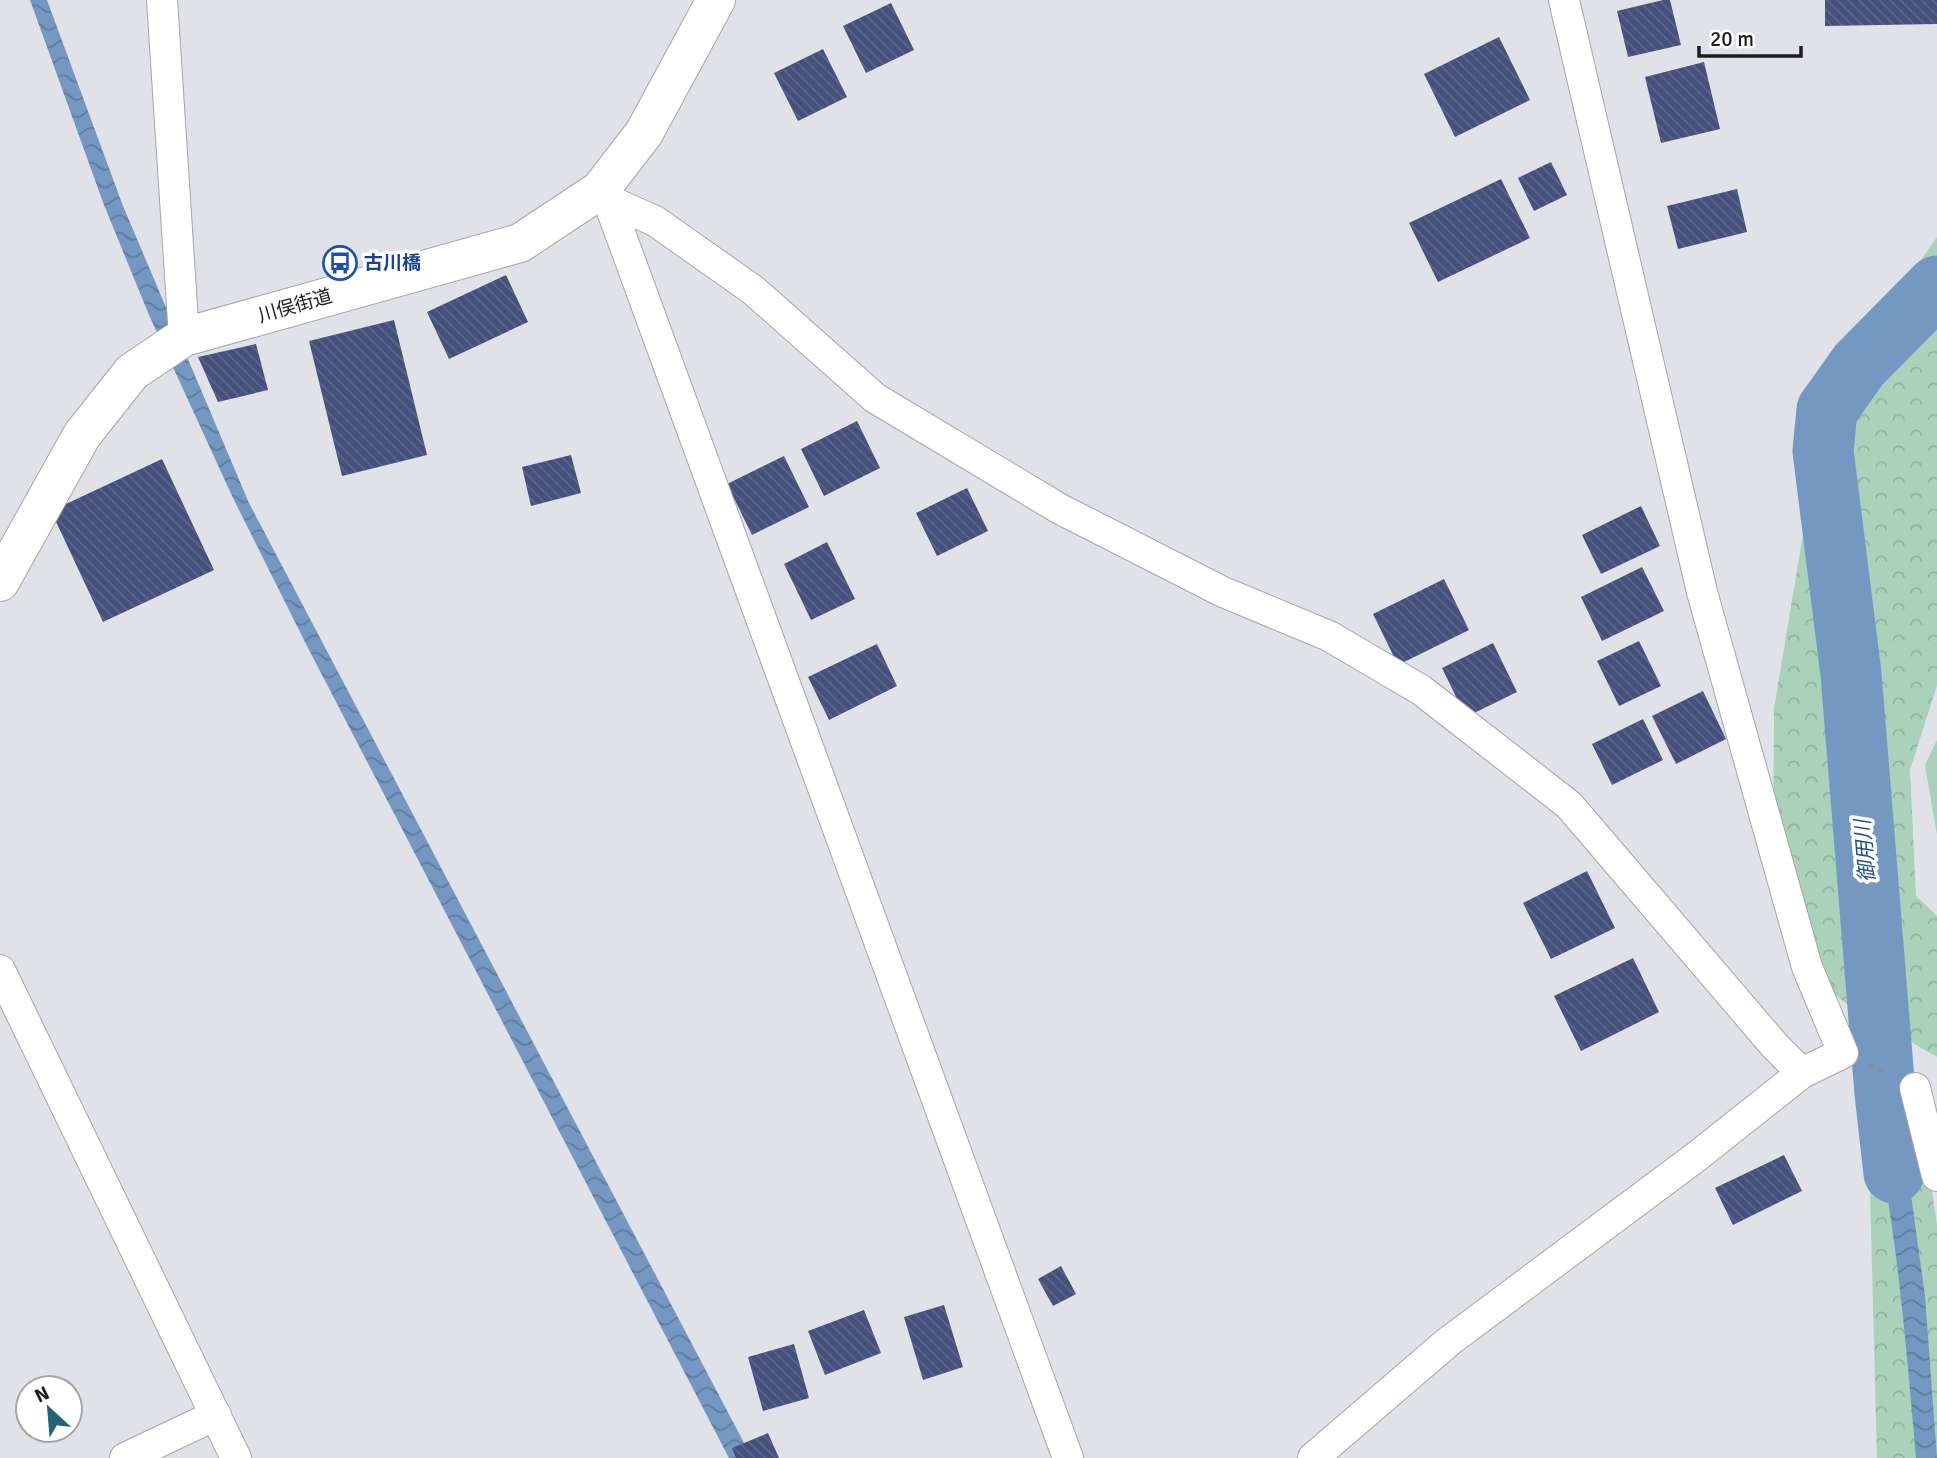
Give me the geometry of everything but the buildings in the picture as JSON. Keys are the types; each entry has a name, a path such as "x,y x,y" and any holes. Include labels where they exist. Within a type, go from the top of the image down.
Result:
{"main road":[{"name":"川俣街道","path":"0,582 82,435 132,372 184,337 520,243 604,195 644,133 716,0"}],"street":[{"path":"162,0 184,337"},
{"path":"1313,1458 1448,1342 1696,1157 1802,1073 1843,1053 1807,967 1702,593 1564,0"},
{"path":"604,195 655,221 753,290 875,398 1060,509 1223,592 1329,636 1421,690 1569,805 1775,1046 1802,1073"},
{"path":"604,195 1068,1458"},
{"path":"0,970 236,1458"},
{"path":"1915,1088 1937,1176"},
{"path":"125,1458 216,1415"}],"path":[{"path":"1843,1053 1915,1088"}],"green space":[{"path":"1937,237 1937,685 1910,770 1916,896 1937,916 1937,1057 1850,1007 1810,973 1773,885 1774,709 1804,528 1852,381 1898,293"},
{"path":"1937,740 1937,835 1925,765"},
{"path":"1900,1144 1926,1150 1937,1225 1937,1458 1877,1458 1869,1153"}],"water":[{"path":"30,0 47,0 123,206 249,503 752,1458 729,1458 308,648 233,498 149,315 104,205"},
{"path":"1865,1083 1906,1096 1906,1159 1925,1296 1937,1458 1916,1458 1891,1222"}],"waterway":[{"name":"御用川","path":"1894,1173 1851,674 1823,451 1827,410 1859,365 1937,286"}],"place":[{"name":"古川橋","path":"340,263"}]}
